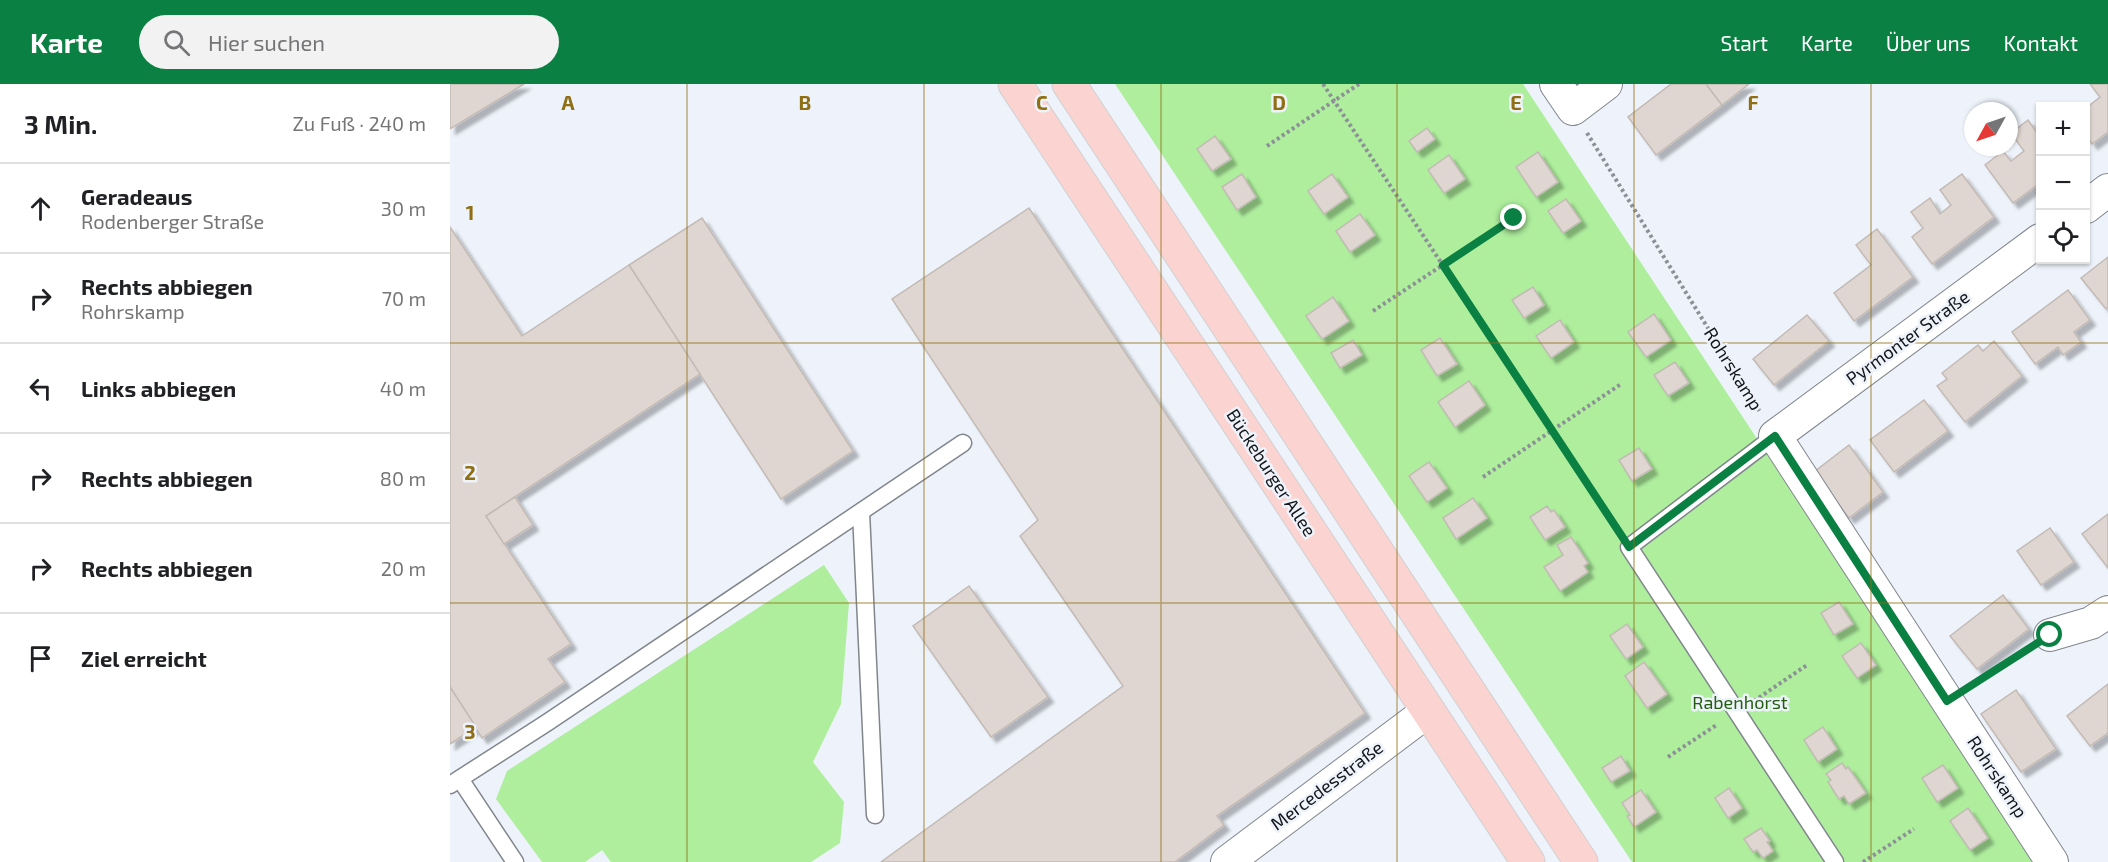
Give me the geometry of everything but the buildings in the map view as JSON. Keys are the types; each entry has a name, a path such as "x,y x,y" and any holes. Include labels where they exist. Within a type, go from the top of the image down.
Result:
{"main road":[{"name":"Bückeburger Allee","path":"1015,84 1528,862"},
{"path":"1069,84 1581,862"}],"street":[{"path":"1564,97 1606,84"},
{"path":"2090,203 2108,190"},
{"name":"Pyrmonter Straße","path":"1775,436 2036,243"},
{"name":"Rohrskamp","path":"1775,436 2052,862"},
{"path":"2050,635 2091,623 2108,612"},
{"name":"Mercedesstraße","path":"1227,862 1428,711"}],"lane":[{"path":"1775,436 1629,547 1835,862"},
{"path":"514,862 455,782 963,443"},
{"path":"861,512 875,815"}],"path":[{"path":"1323,84 1629,547"},
{"path":"1267,146 1359,84"},
{"name":"Rohrskamp","path":"1564,97 1775,436"},
{"path":"1373,311 1514,218"},
{"path":"1483,477 1621,384"},
{"path":"1947,701 2050,635"},
{"path":"1863,862 1914,829"}],"green space":[{"name":"Rabenhorst","path":"1115,84 1523,84 2032,862 1632,862"},
{"path":"824,565 849,603 841,704 813,762 844,802 840,843 811,862 611,862 602,850 585,862 542,862 496,799 507,771"}],"route":[{"path":"1514,218 1443,265 1629,547 1775,436 1947,701 2050,635"}]}
